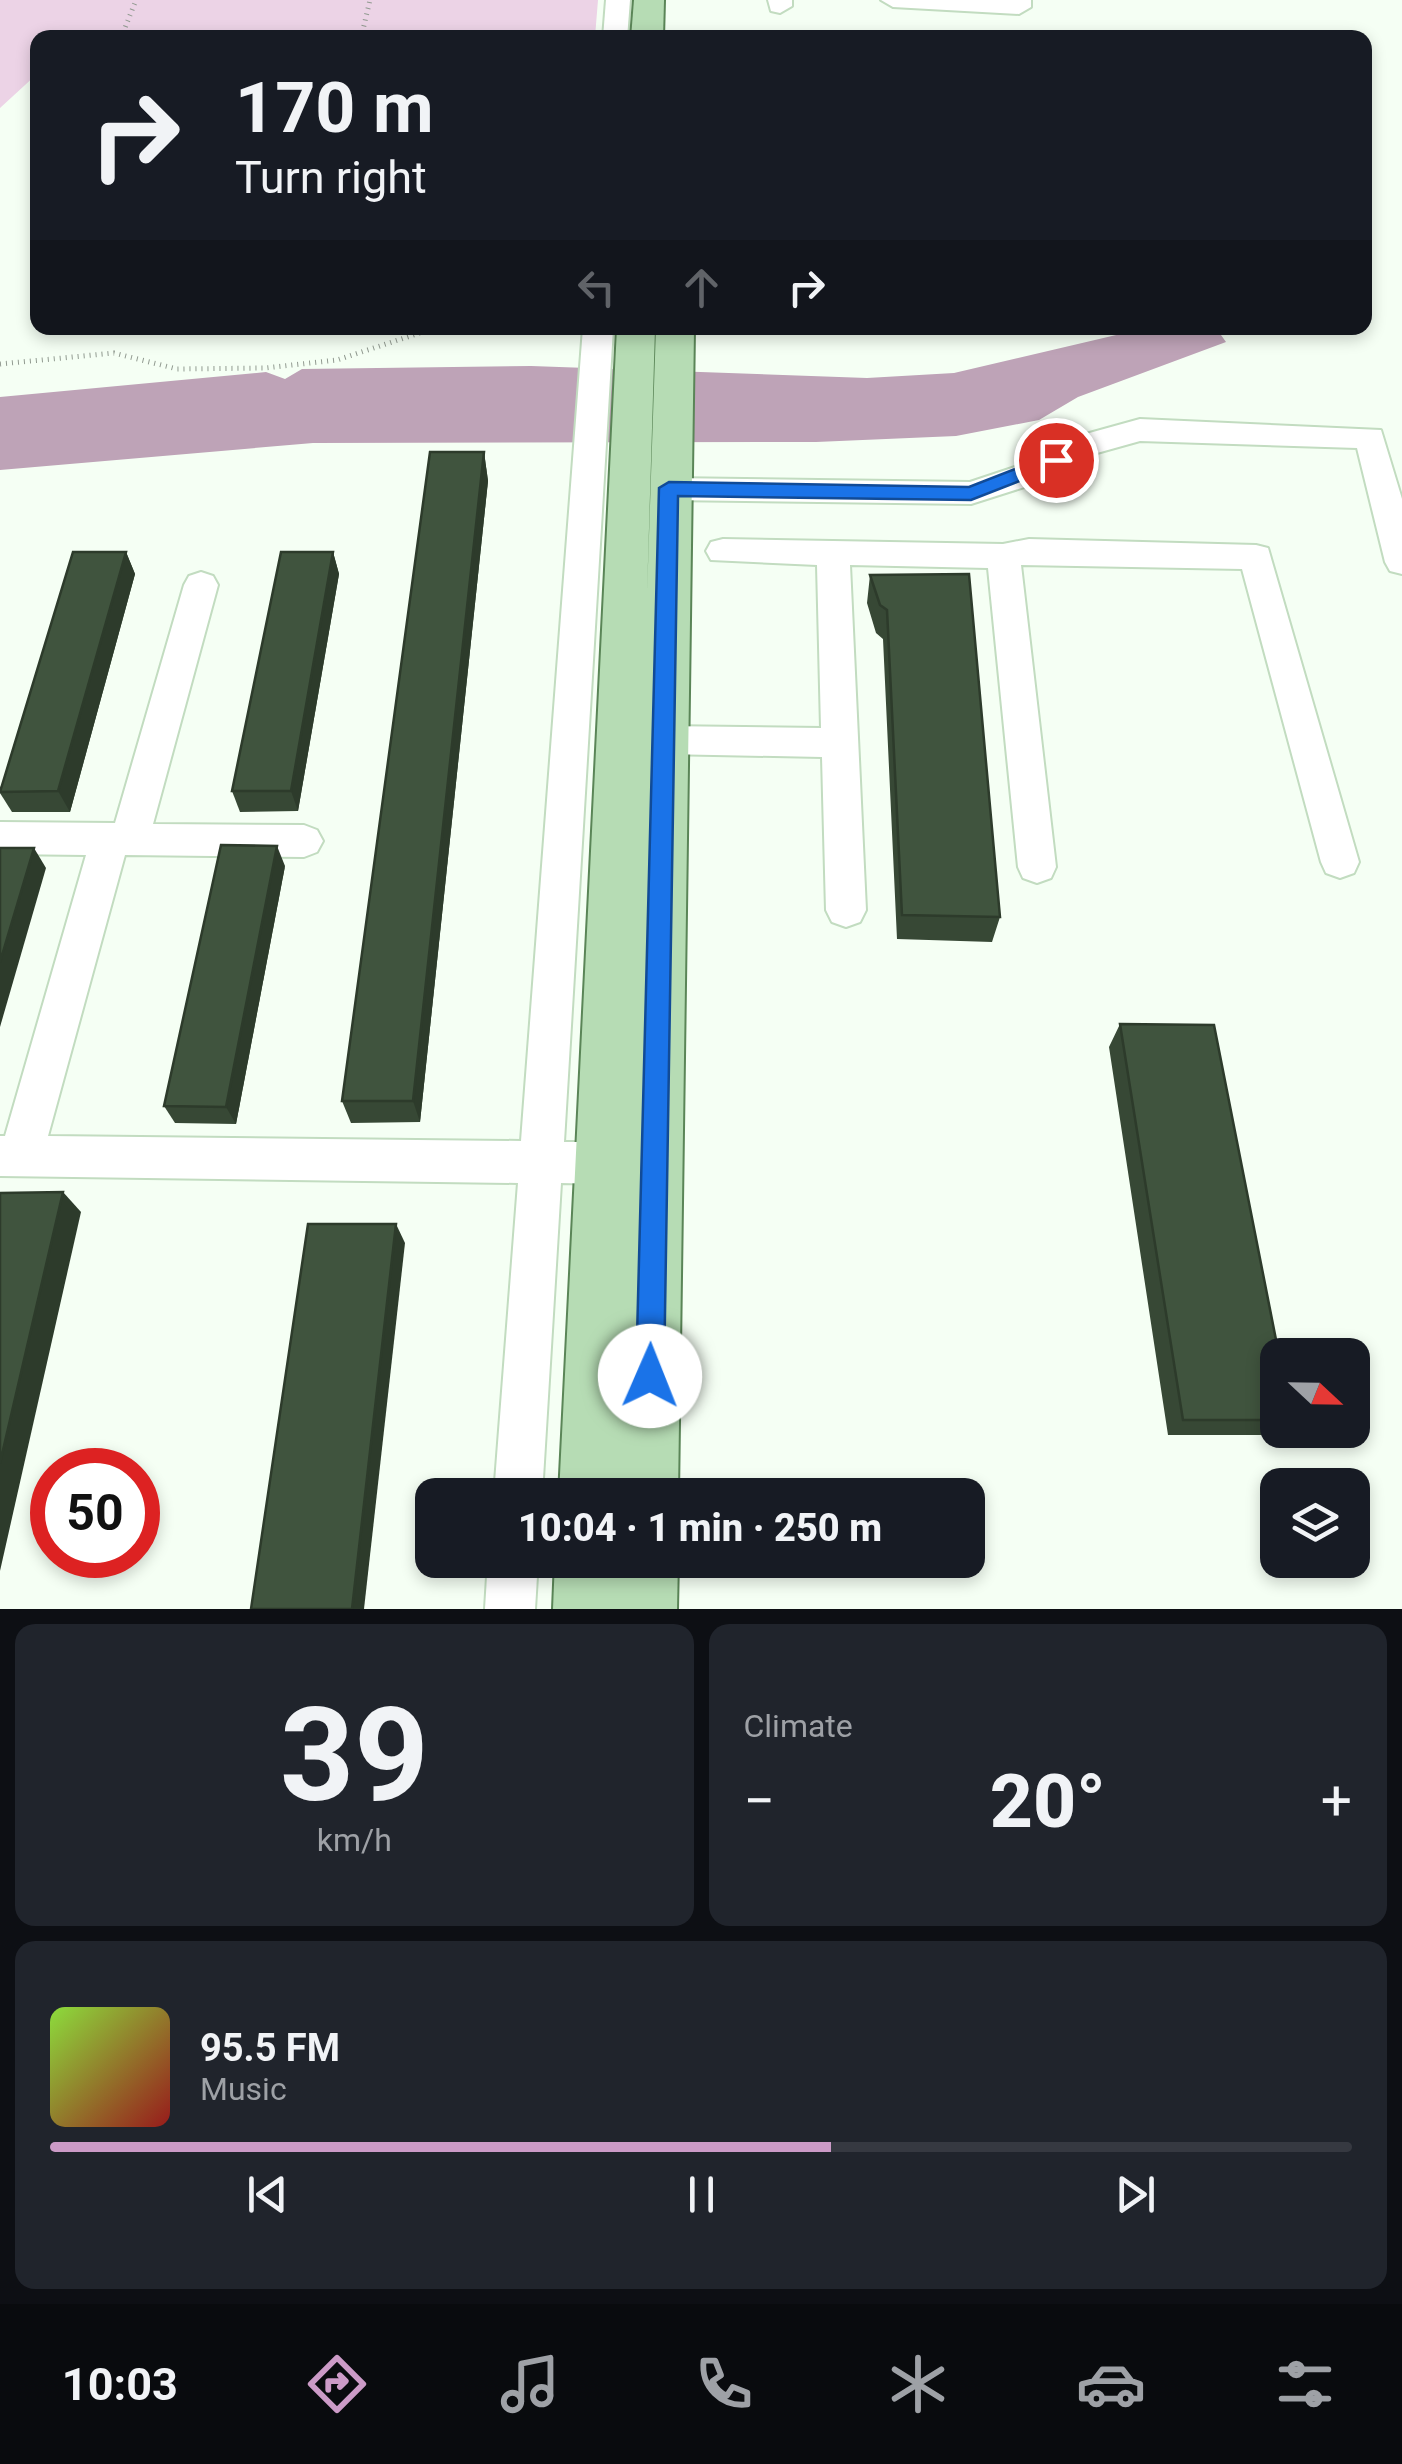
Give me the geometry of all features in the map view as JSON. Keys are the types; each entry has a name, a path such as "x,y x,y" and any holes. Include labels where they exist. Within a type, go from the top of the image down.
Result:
{"main road":[{"path":"647,30 649,0"},
{"path":"617,341 640,464 664,740 647,1478"},
{"path":"591,1478 640,464 675,342"},
{"path":"585,1609 586,1578"},
{"path":"645,1609 646,1578"}],"street":[{"path":"616,30 618,0"},
{"path":"892,0 1020,7 1019,0"},
{"path":"519,1478 540,1162 640,464 971,494 1026,475 1086,445 1140,430 1370,438 1402,562"},
{"path":"723,551 1002,556 1029,551 1256,557 1340,862"},
{"path":"834,553 846,910"},
{"path":"1002,556 1037,867"},
{"path":"200,584 120,839 10,1156 603,1163"},
{"path":"664,740 840,743"},
{"path":"0,838 304,840"},
{"path":"510,1609 513,1578"}],"path":[{"path":"123,30 136,0"},
{"path":"363,30 370,0"},
{"path":"0,364 114,352 177,368 266,368 337,360 414,335"}],"shaded area":[{"path":"0,0 598,0 596,30 30,30 30,80 0,108"},
{"path":"1116,335 1221,335 1226,342 1078,397 1039,420 956,436 816,442 313,443 0,470 0,397 266,372 285,379 302,369 531,366 867,378 954,373"}],"building":[{"path":"430,452 484,452 413,1101 342,1101"},
{"path":"73,552 126,552 58,791 0,792"},
{"path":"281,552 333,552 291,791 232,791"},
{"path":"969,574 1000,917 902,915 887,610 880,605 870,575"},
{"path":"221,845 277,846 226,1107 164,1106"},
{"path":"0,848 34,848 0,962"},
{"path":"1120,1024 1214,1025 1276,1338 1260,1338 1260,1420 1183,1420"},
{"path":"63,1192 0,1463 0,1193"},
{"path":"308,1224 396,1224 352,1609 251,1609"}],"route":[{"path":"650,1376 669,488 971,494 1056,460"}]}
